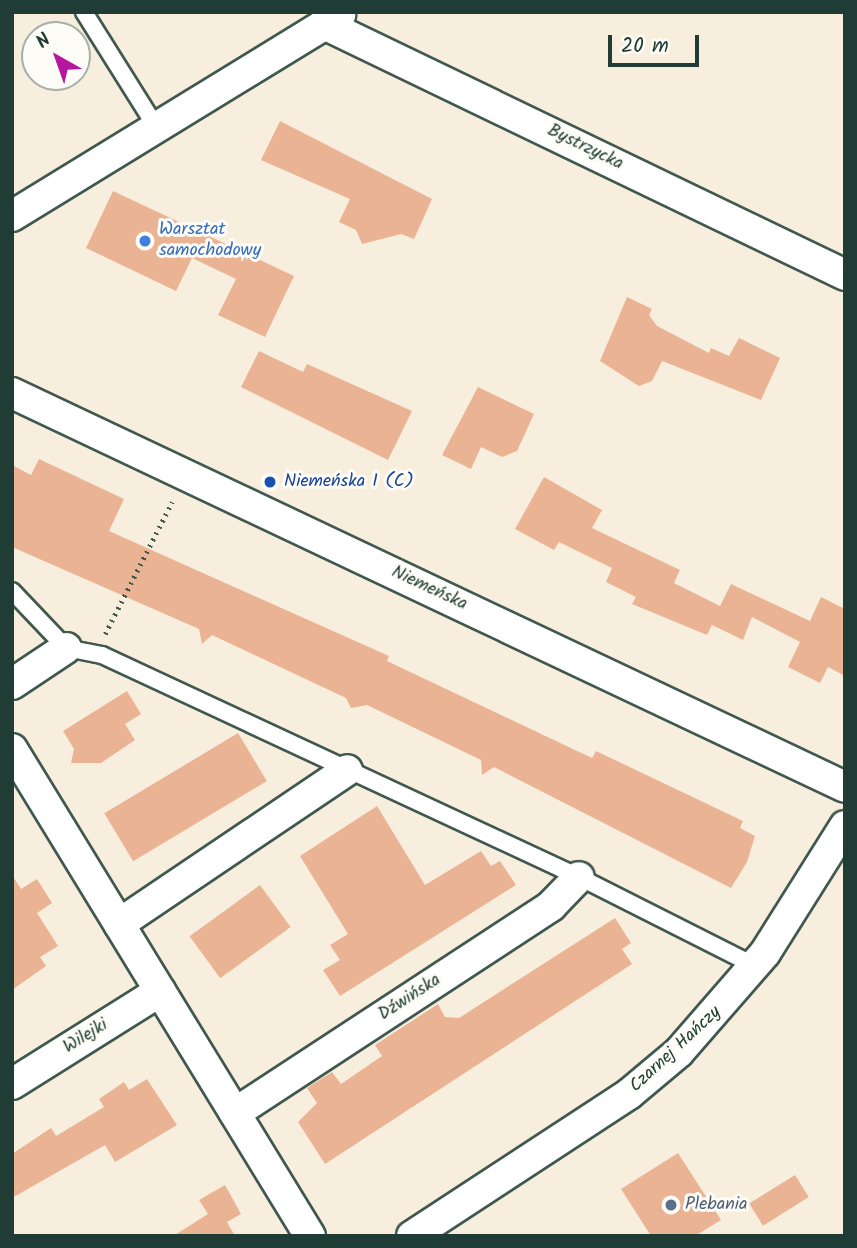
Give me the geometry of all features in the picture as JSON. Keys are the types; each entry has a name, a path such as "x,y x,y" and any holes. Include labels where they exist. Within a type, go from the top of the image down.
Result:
{"street":[{"path":"12,216 155,125 334,18"},
{"name":"Bystrzycka","path":"334,18 845,275"},
{"name":"Niemeńska","path":"12,393 845,787"},
{"path":"12,684 81,651"},
{"path":"12,749 310,1236"},
{"path":"119,924 347,770"},
{"name":"Czarnej Hańczy","path":"412,1236 654,1075 722,1009 755,966 845,826"},
{"name":"Dźwińska","path":"235,1113 551,906 579,877"},
{"name":"Wilejki","path":"12,1084 160,991"}],"lane":[{"path":"84,12 155,125"},
{"path":"12,591 81,651 579,877 755,966"}],"path":[{"path":"81,651 187,474"}],"building":[{"path":"280,121 432,199 414,239 401,234 362,244 356,230 339,222 350,199 261,160"},
{"path":"113,191 294,276 265,337 218,315 236,279 192,258 176,291 86,248"},
{"path":"627,297 652,309 649,315 657,326 709,353 711,348 729,356 739,338 780,358 761,400 662,361 652,381 639,386 600,361"},
{"path":"259,351 303,372 307,364 412,411 388,460 241,387"},
{"path":"478,387 534,414 517,451 502,457 481,447 471,469 442,455"},
{"path":"39,459 124,499 109,531 389,656 387,661 592,758 596,751 743,821 740,828 755,836 747,862 731,888 494,767 482,775 481,760 367,705 351,708 346,698 212,635 202,644 199,629 12,547 12,465 31,475"},
{"path":"544,477 602,510 592,528 680,570 674,583 720,606 731,584 810,621 821,597 845,609 845,676 828,667 820,683 788,667 800,642 752,617 743,640 712,625 707,635 632,604 636,597 606,582 612,568 559,542 554,550 515,529"},
{"path":"127,691 141,714 125,724 135,740 101,763 71,763 74,749 63,731"},
{"path":"238,733 267,781 133,861 104,813"},
{"path":"377,806 425,885 481,851 491,866 500,861 516,885 340,996 323,970 340,960 330,945 348,934 300,856"},
{"path":"12,875 21,889 37,879 52,903 37,913 58,946 40,957 46,966 12,990"},
{"path":"260,885 291,927 220,978 190,936"},
{"path":"615,918 631,943 622,949 632,964 325,1164 298,1122 317,1103 307,1088 332,1072 341,1084 382,1056 375,1045 438,1004 445,1017 459,1018"},
{"path":"147,1079 177,1125 115,1162 105,1145 12,1198 12,1154 51,1128 56,1136 104,1107 99,1099 124,1082 129,1090"},
{"name":"Plebania","path":"678,1153 721,1220 695,1236 651,1236 621,1189"},
{"path":"795,1175 809,1197 763,1226 749,1204"},
{"path":"225,1185 241,1214 227,1222 235,1236 173,1236 208,1214 199,1200"}],"place":[{"name":"Warsztat samochodowy","path":"145,241"},
{"name":"Niemeńska I (C)","path":"270,482"},
{"name":"Plebania","path":"671,1205"}]}
